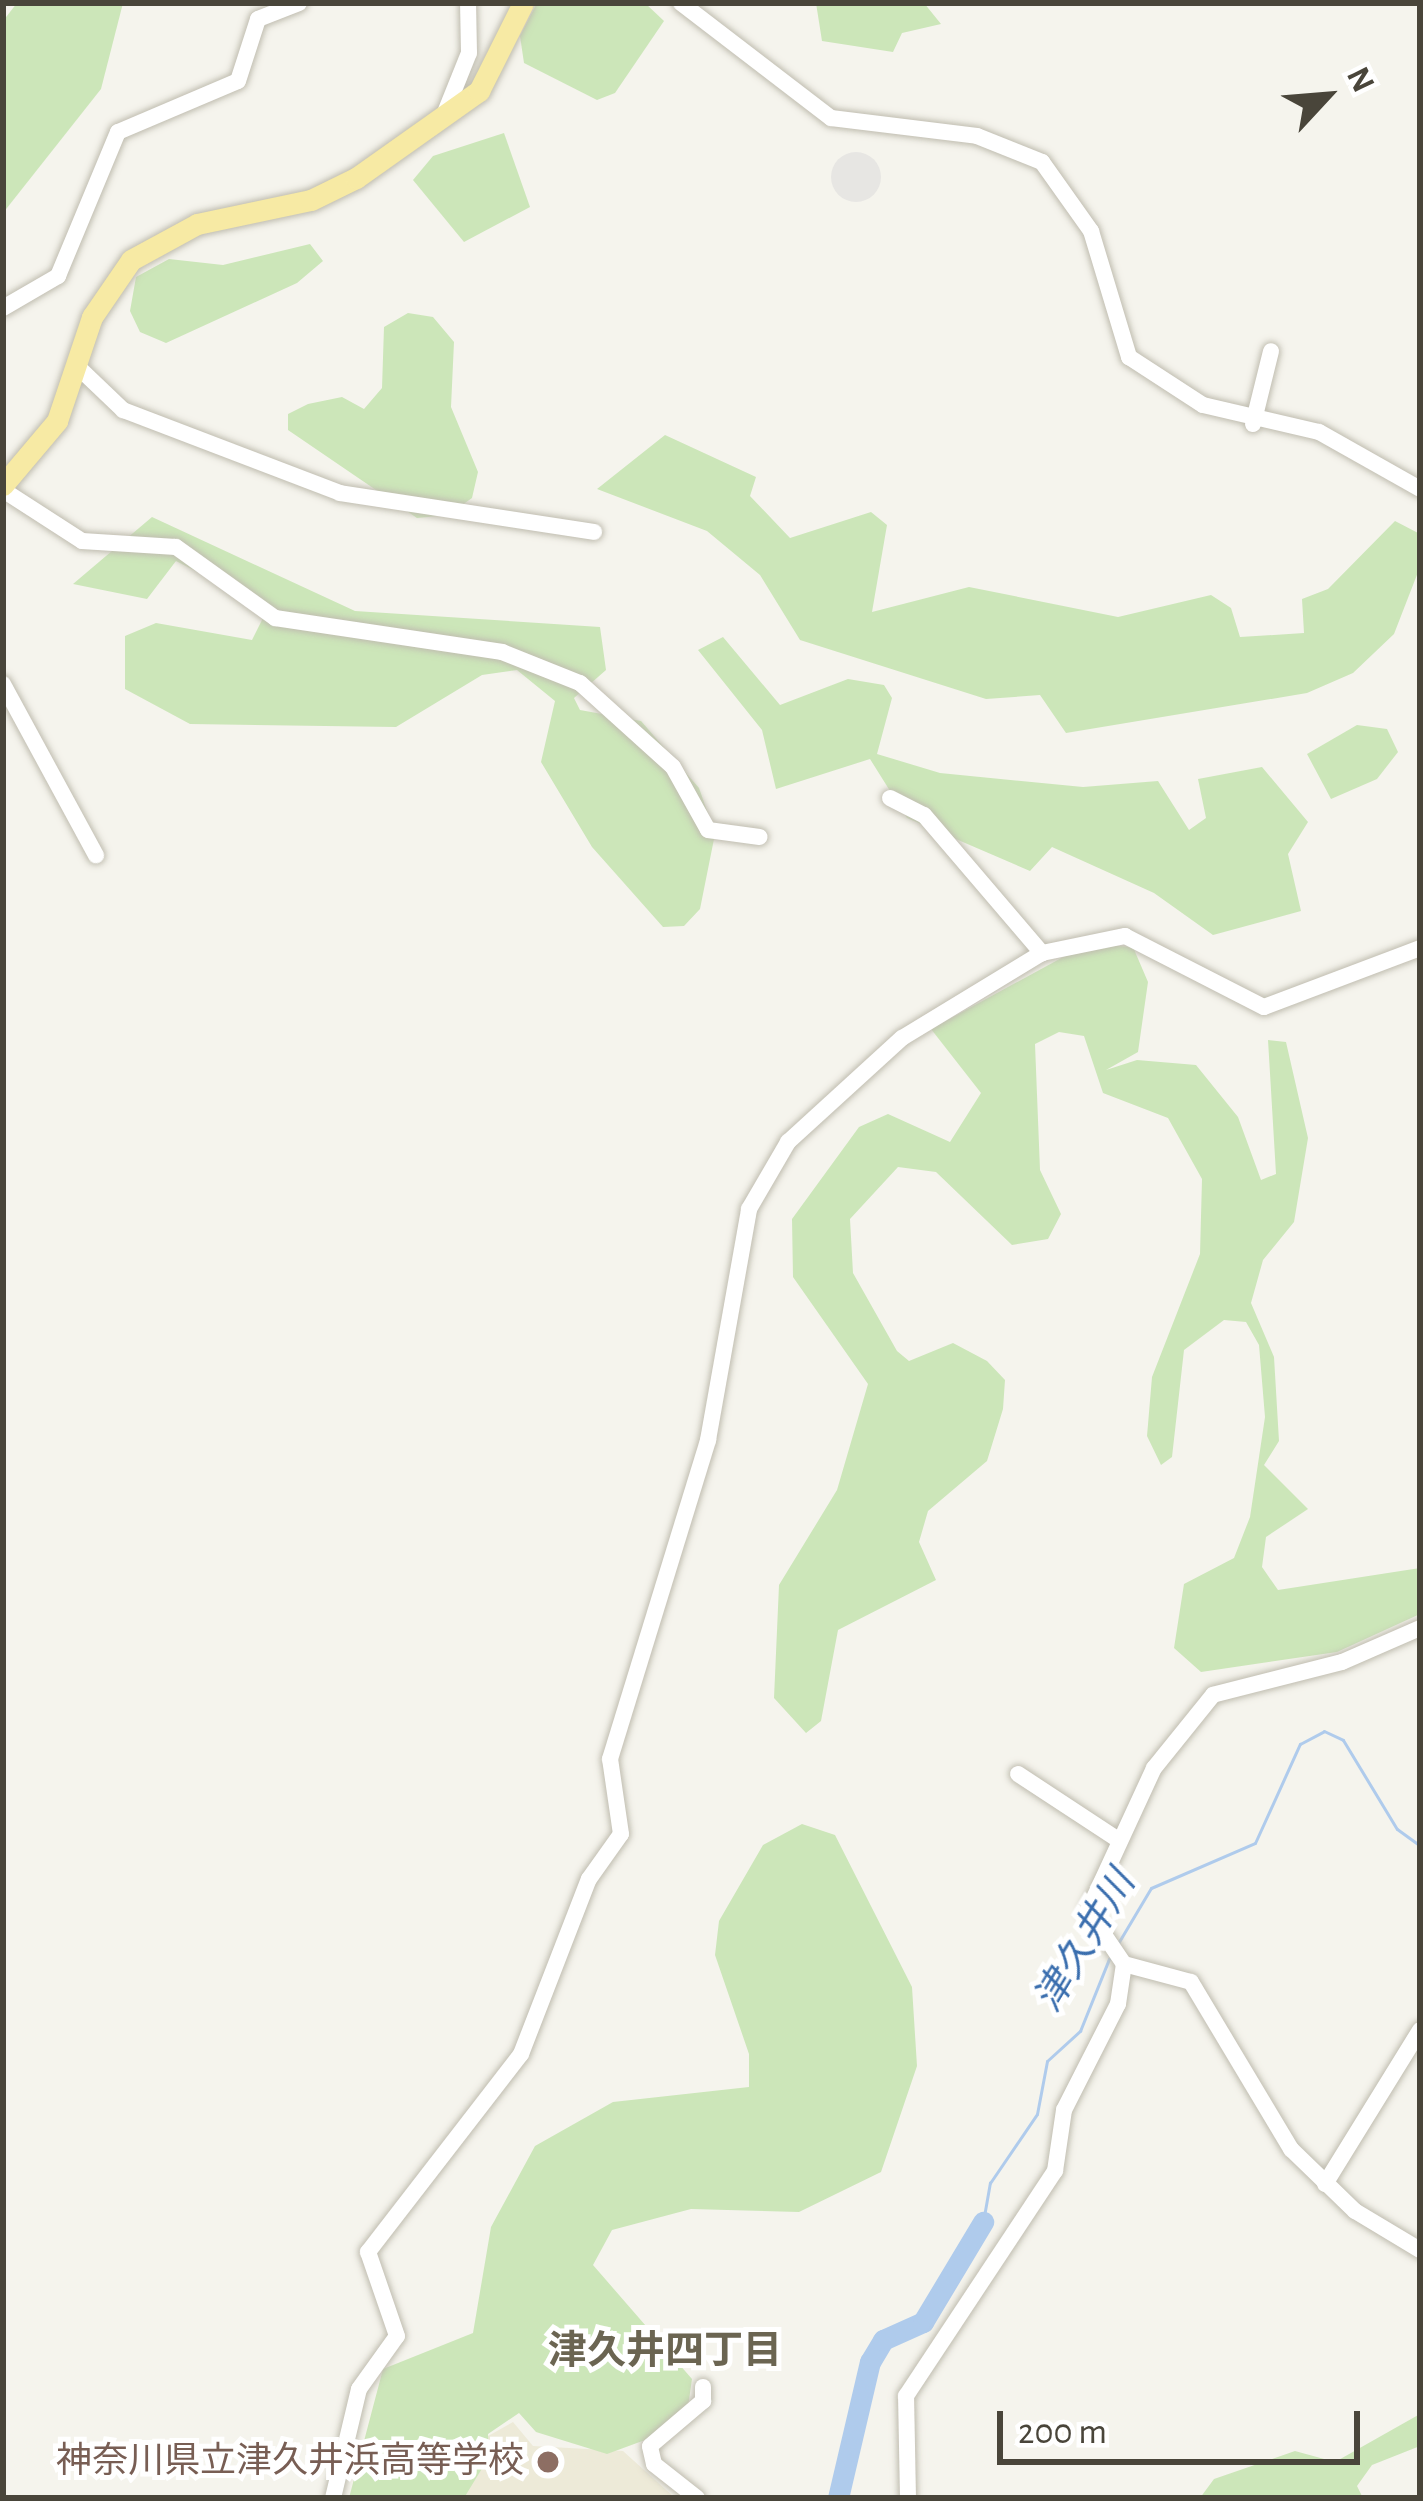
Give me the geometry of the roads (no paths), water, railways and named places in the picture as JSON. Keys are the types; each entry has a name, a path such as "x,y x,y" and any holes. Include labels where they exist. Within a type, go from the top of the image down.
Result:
{"main road":[{"path":"3,487 47,438 108,289 154,242 332,191 442,120 497,69 523,3"}],"street":[{"path":"3,308 65,265 118,132 238,81 258,19 299,3"},
{"path":"442,120 469,52 468,3"},
{"path":"681,3 831,118 977,136 1042,162 1091,231 1129,357 1253,424 1319,433 1420,489"},
{"path":"1253,424 1271,351"},
{"path":"77,366 123,410 364,501 454,517 517,512 594,532"},
{"path":"3,487 82,541 176,547 274,617 502,652 580,682 673,767 708,830 760,837"},
{"path":"3,684 97,855"},
{"path":"890,798 924,815 1042,953"},
{"path":"333,2498 358,2389 397,2336 368,2252 520,2054 589,1879 621,1834 610,1760 692,1502 756,1190 799,1128 902,1038 1042,953 1125,936 1264,1007 1420,948"},
{"path":"1420,1628 1342,1663 1214,1695 1170,1741 1114,1837 1088,1923 1124,1964 1191,1982 1272,2123 1325,2184 1420,2250"},
{"path":"1018,1774 1114,1837"},
{"path":"908,2498 907,2396 1055,2171 1064,2110 1118,2005 1124,1964"},
{"path":"1325,2184 1420,2030"},
{"path":"697,2498 654,2464 650,2446 703,2401 703,2387"}],"waterway":[{"name":"津久井川","path":"1117,1945 1151,1888 1255,1843 1300,1744 1324,1731 1343,1740 1397,1829 1420,1846"},
{"name":"津久井川","path":"983,2222 990,2183 1037,2114 1047,2061 1080,2031 1109,1959"},
{"name":"津久井川","path":"838,2498 870,2362 883,2340 923,2322 983,2222"}],"place":[{"name":"神奈川県立津久井浜高等学校","path":"548,2462"}],"district":[{"name":"津久井四丁目","path":"665,2352"}]}
